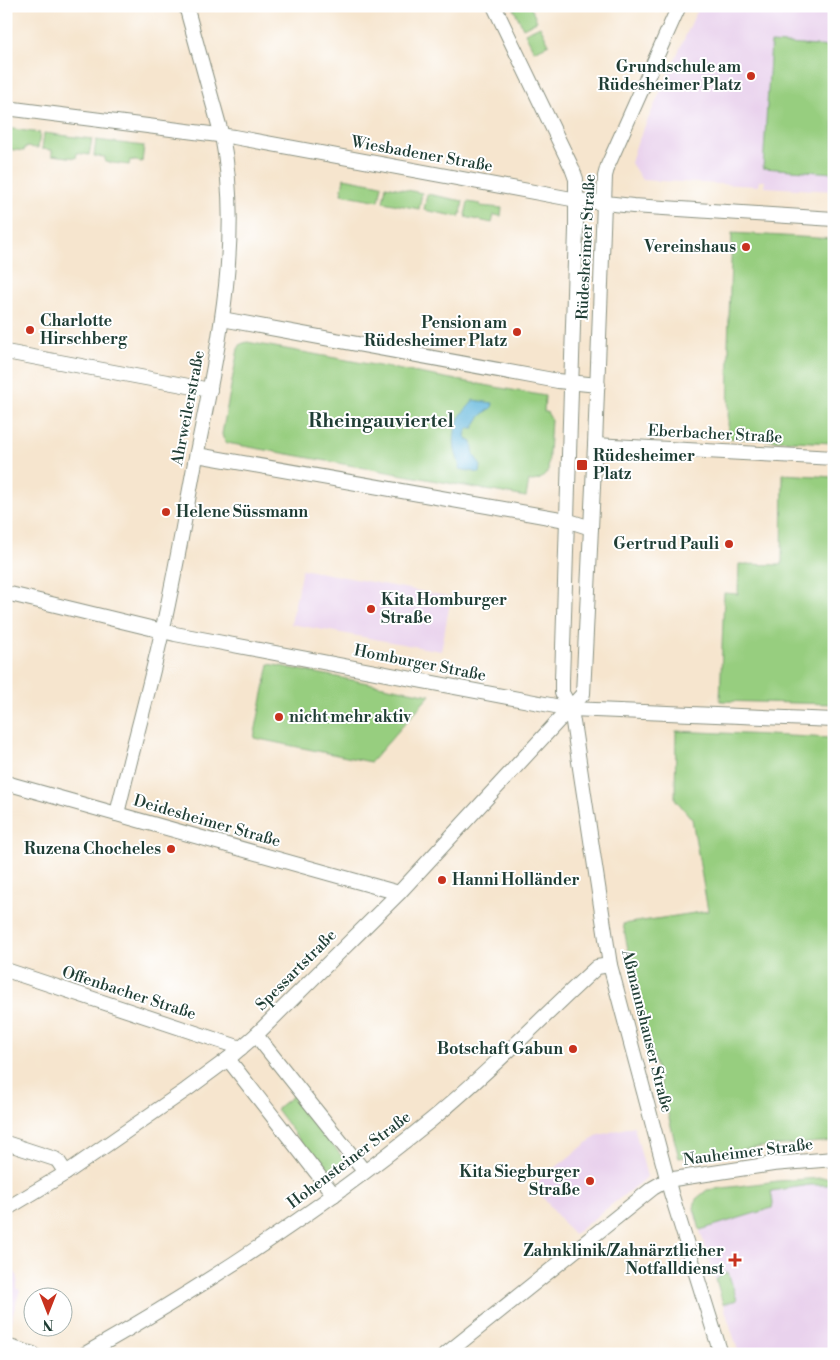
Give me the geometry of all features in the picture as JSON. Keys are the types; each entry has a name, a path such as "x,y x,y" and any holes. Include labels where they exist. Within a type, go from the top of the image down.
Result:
{"street":[{"name":"Ahrweilerstraße","path":"116,814 162,631 210,390 222,319 231,229 226,158 222,136 186,6"},
{"name":"Rüdesheimer Straße","path":"494,6 576,179 577,200 562,693 571,709 584,694 598,385 604,182 608,165 679,6"},
{"name":"Wiesbadener Straße","path":"6,108 222,136 577,200 834,219"},
{"path":"222,319 571,383 598,385"},
{"path":"6,352 210,390"},
{"name":"Eberbacher Straße","path":"595,446 834,458"},
{"path":"197,455 566,520 591,528"},
{"name":"Homburger Straße","path":"6,593 162,631 571,709 834,720"},
{"name":"Spessartstraße","path":"6,1209 66,1173 228,1059 256,1035 399,893 571,709"},
{"name":"Aßmannshauser Straße","path":"571,709 610,965 667,1180 721,1354"},
{"name":"Deidesheimer Straße","path":"6,783 399,893"},
{"name":"Hohensteiner Straße","path":"85,1354 164,1308 251,1253 334,1195 429,1122 478,1080 597,967 610,965"},
{"name":"Offenbacher Straße","path":"6,970 241,1048"},
{"path":"256,1035 364,1172"},
{"path":"228,1059 334,1195"},
{"path":"6,1143 54,1159 58,1161 66,1173"},
{"name":"Nauheimer Straße","path":"667,1180 773,1164 834,1159"},
{"path":"446,1354 653,1188 667,1180"},
{"path":"6,1346 33,1354"}],"shaded area":[{"name":"Grundschule am Rüdesheimer Platz","path":"699,6 834,6 834,191 764,187 765,181 759,181 758,186 642,180 631,163 636,146"},
{"name":"Kita Homburger Straße","path":"302,569 451,597 441,651 291,624"},
{"name":"Kita Siegburger Straße","path":"634,1126 647,1177 573,1235 533,1185 596,1136"},
{"path":"834,1177 834,1354 739,1354 694,1212 696,1199 707,1190 778,1181"},
{"path":"6,1258 18,1277 17,1289 20,1290 8,1330 6,1329"}],"green space":[{"path":"520,6 530,6 537,21 523,28 514,9"},
{"path":"540,26 549,44 534,51 525,33"},
{"path":"771,43 834,47 834,173 763,168"},
{"path":"6,128 40,133 38,148 25,147 24,151 6,149"},
{"path":"44,133 92,139 89,155 77,153 76,158 52,155 52,150 42,149"},
{"path":"96,140 144,146 142,162 130,160 129,165 105,162 105,157 94,156"},
{"path":"344,178 382,185 379,201 341,194"},
{"path":"386,186 422,193 419,209 383,202"},
{"path":"427,194 463,201 461,214 459,214 460,217 424,210"},
{"path":"468,202 480,204 480,206 502,208 501,216 494,215 492,223 465,217 467,216 465,215"},
{"path":"732,233 834,239 834,443 728,438 728,345"},
{"name":"Rüdesheimer Platz","path":"247,342 545,396 544,412 547,412 551,419 548,471 540,479 529,481 526,497 227,443 222,434 238,349 241,344"},
{"path":"783,474 834,477 834,704 720,701 724,593 738,594 739,564 782,565"},
{"path":"269,664 430,695 371,762 254,738"},
{"path":"676,731 834,738 834,1141 761,1147 679,1158 633,975 623,924 708,911 692,819 675,799"},
{"path":"294,1095 347,1163 328,1178 276,1109"},
{"path":"834,1177 834,1185 810,1185 771,1191 772,1208 700,1230 694,1208 696,1199 707,1190 778,1181"},
{"path":"728,1272 737,1300 723,1304 716,1279"}],"water":[{"path":"473,400 493,403 492,408 481,416 474,428 469,428 465,436 472,442 474,455 481,466 480,473 459,469 454,445 457,421"}],"place":[{"name":"Grundschule am Rüdesheimer Platz","path":"751,76"},
{"name":"Vereinshaus","path":"746,247"},
{"name":"Charlotte Hirschberg","path":"30,330"},
{"name":"Pension am Rüdesheimer Platz","path":"517,332"},
{"name":"Rüdesheimer Platz","path":"582,465"},
{"name":"Helene Süssmann","path":"166,512"},
{"name":"Gertrud Pauli","path":"729,544"},
{"name":"Kita Homburger Straße","path":"371,609"},
{"name":"nicht mehr aktiv","path":"279,717"},
{"name":"Ruzena Chocheles","path":"171,849"},
{"name":"Hanni Holländer","path":"442,880"},
{"name":"Botschaft Gabun","path":"573,1049"},
{"name":"Kita Siegburger Straße","path":"590,1181"},
{"name":"Zahnklinik/Zahnärztlicher Notfalldienst","path":"735,1260"}],"district":[{"name":"Rheingauviertel","path":"381,421"}]}
